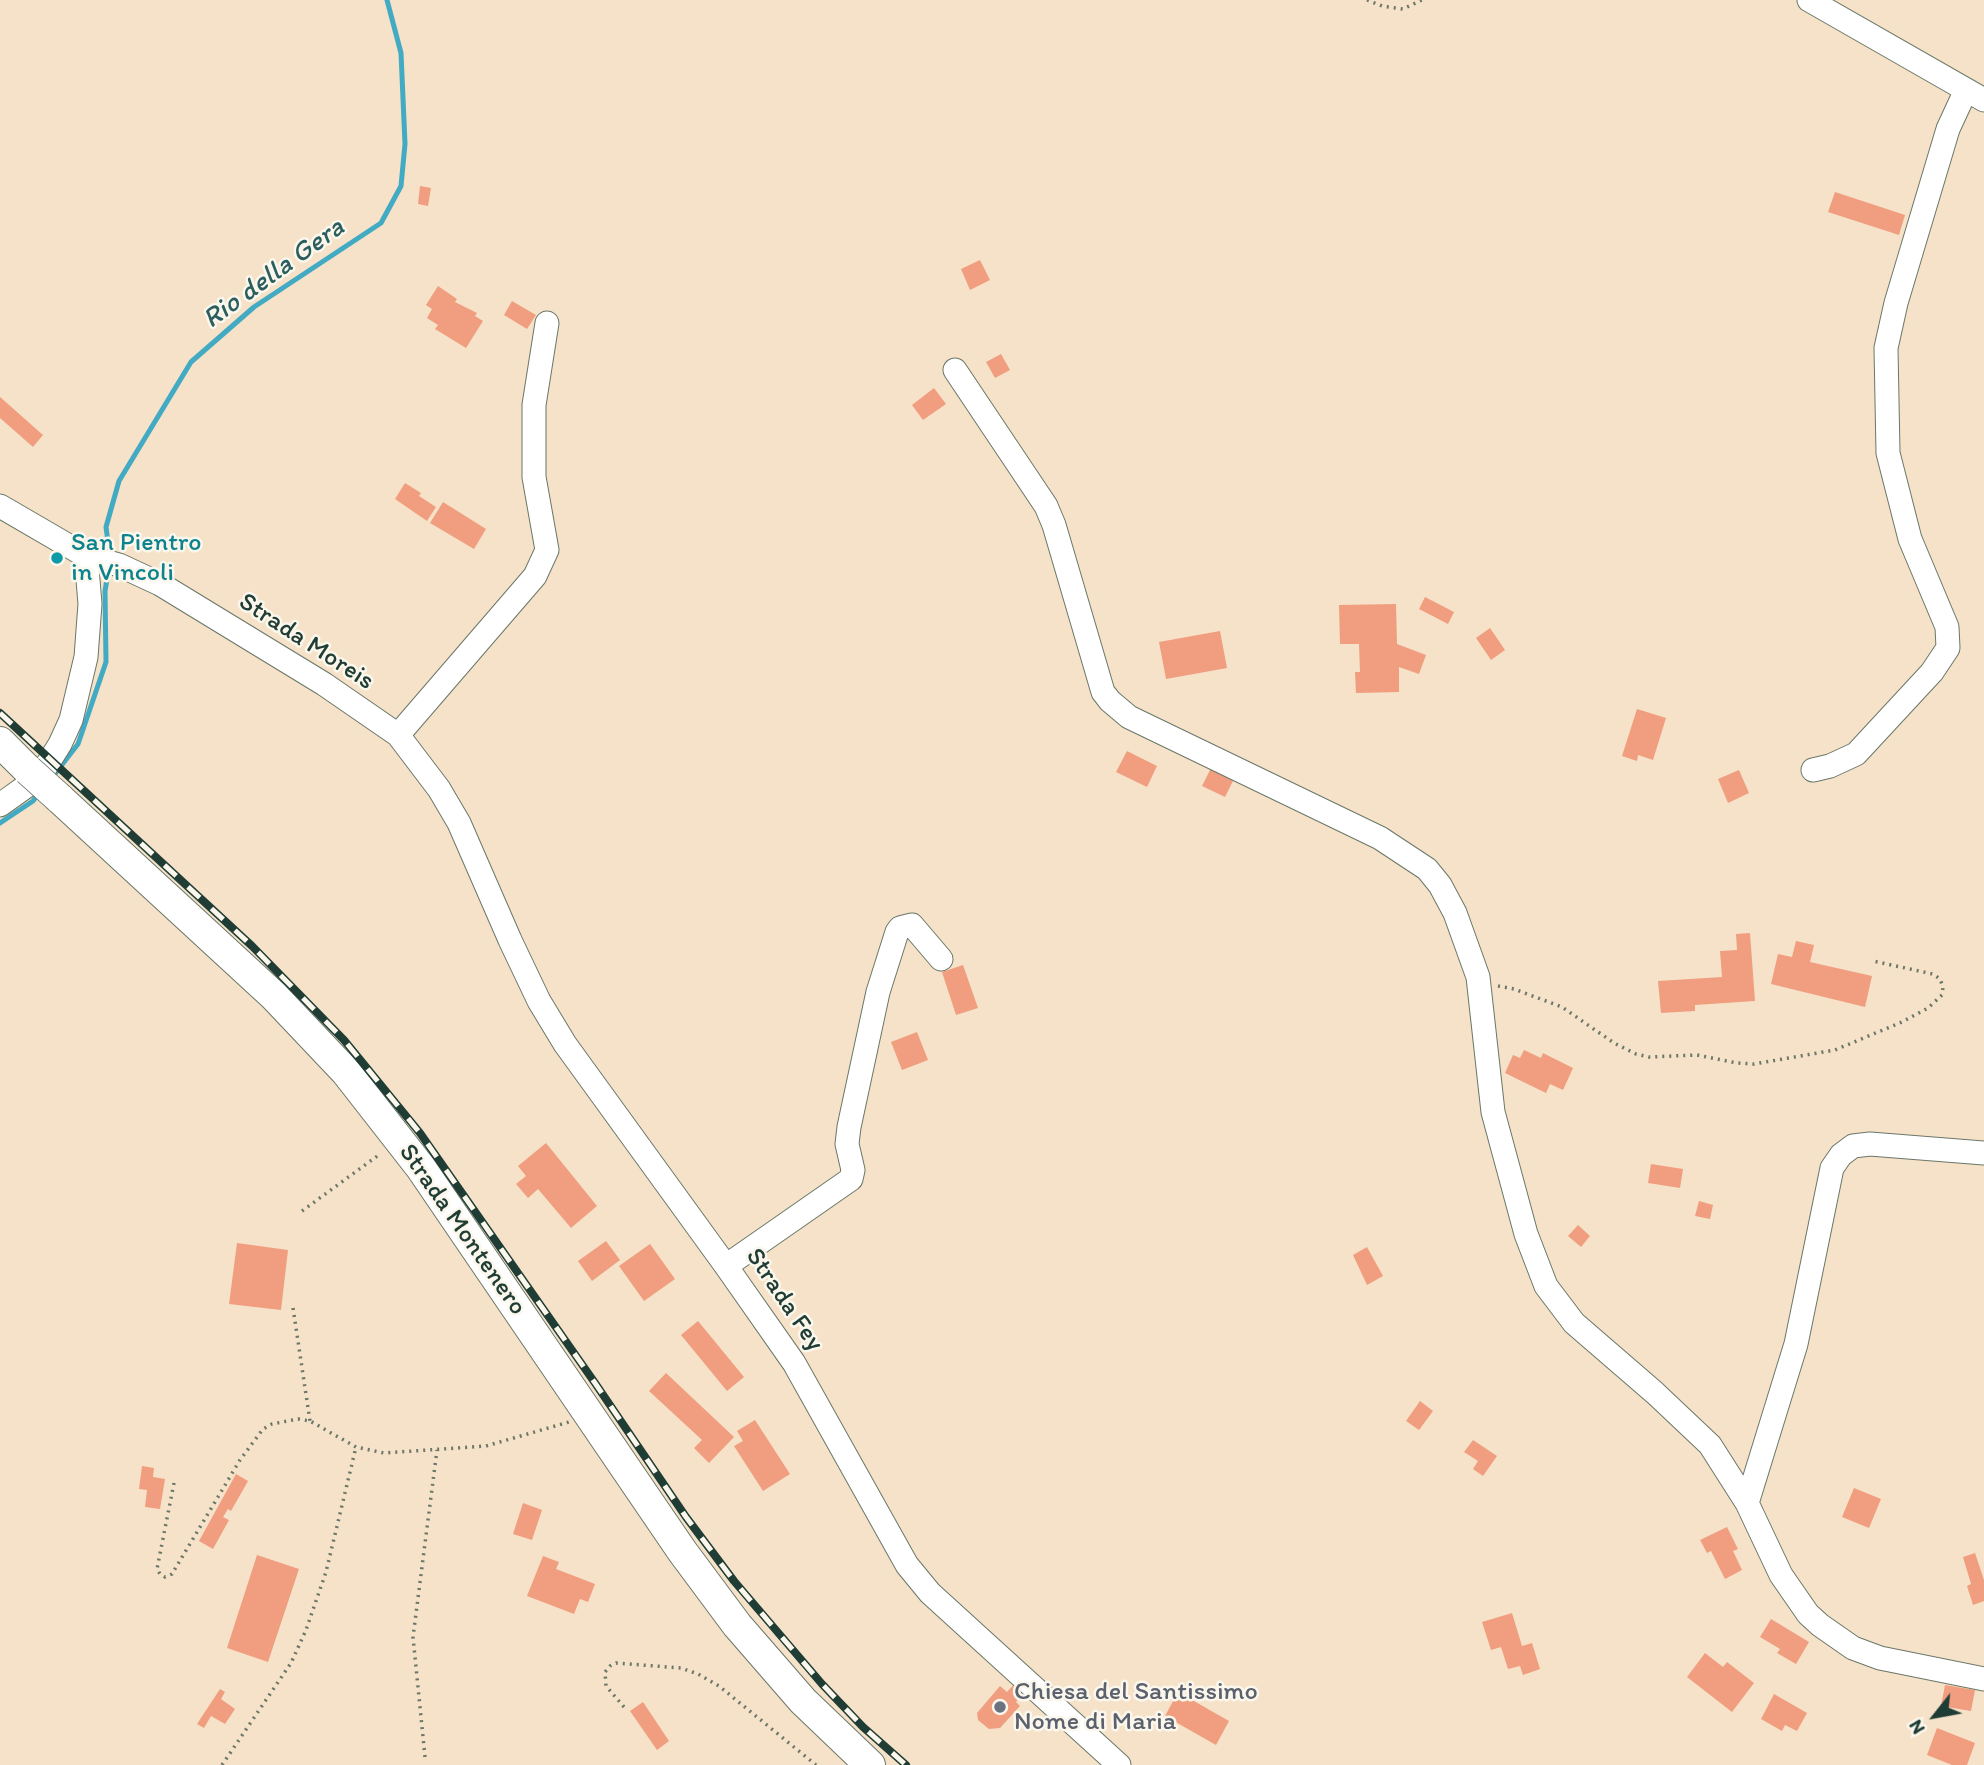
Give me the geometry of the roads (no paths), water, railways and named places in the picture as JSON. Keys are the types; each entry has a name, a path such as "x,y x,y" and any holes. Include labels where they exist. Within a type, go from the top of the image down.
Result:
{"main road":[{"name":"Strada Montenero","path":"0,742 274,996 346,1072 429,1179 682,1551 737,1625 803,1701 870,1765"}],"street":[{"path":"1810,0 1975,95 1948,129 1896,303 1886,348 1888,453 1910,539 1947,627 1948,649 1932,671 1856,754 1830,766 1813,770"},
{"path":"398,736 535,576 547,550 534,477 534,405 547,323"},
{"path":"955,370 1046,506 1055,526 1103,692 1110,701 1140,723 1380,838 1427,869 1440,885 1455,913 1479,980 1493,1112 1526,1234 1546,1286 1574,1323 1710,1445 1747,1503 1781,1575 1808,1614 1820,1625 1853,1648 1880,1658 1984,1679"},
{"name":"Strada Moreis","path":"0,506 102,560 160,584 324,684 398,736 439,789 459,823"},
{"path":"0,805 29,785 45,768 71,720 86,657 90,604 102,560"},
{"name":"Strada Fey","path":"459,823 510,940 539,1000 565,1044 794,1363 907,1565 930,1593 1119,1765"},
{"path":"726,1266 851,1179 853,1170 847,1144 849,1128 878,992 897,932 900,928 912,925 941,959"},
{"path":"1747,1503 1796,1344 1832,1168 1836,1161 1853,1146 1870,1144 1984,1153"}],"waterway":[{"name":"Rio della Gera","path":"110,557 106,527 119,481 191,362 254,307 381,223 401,186 405,144 401,53 387,0"},
{"name":"Rio della Gera","path":"54,775 78,744 106,662 105,591 109,567"},
{"name":"Rio della Gera","path":"0,823 33,801 39,793"}],"railway":[{"path":"0,713 252,946 344,1040 420,1133 686,1517 734,1581 822,1684 863,1727 906,1765"}],"place":[{"name":"San Pientro in Vincoli","path":"57,558"},
{"name":"Chiesa del Santissimo Nome di Maria","path":"1000,1707"}]}
